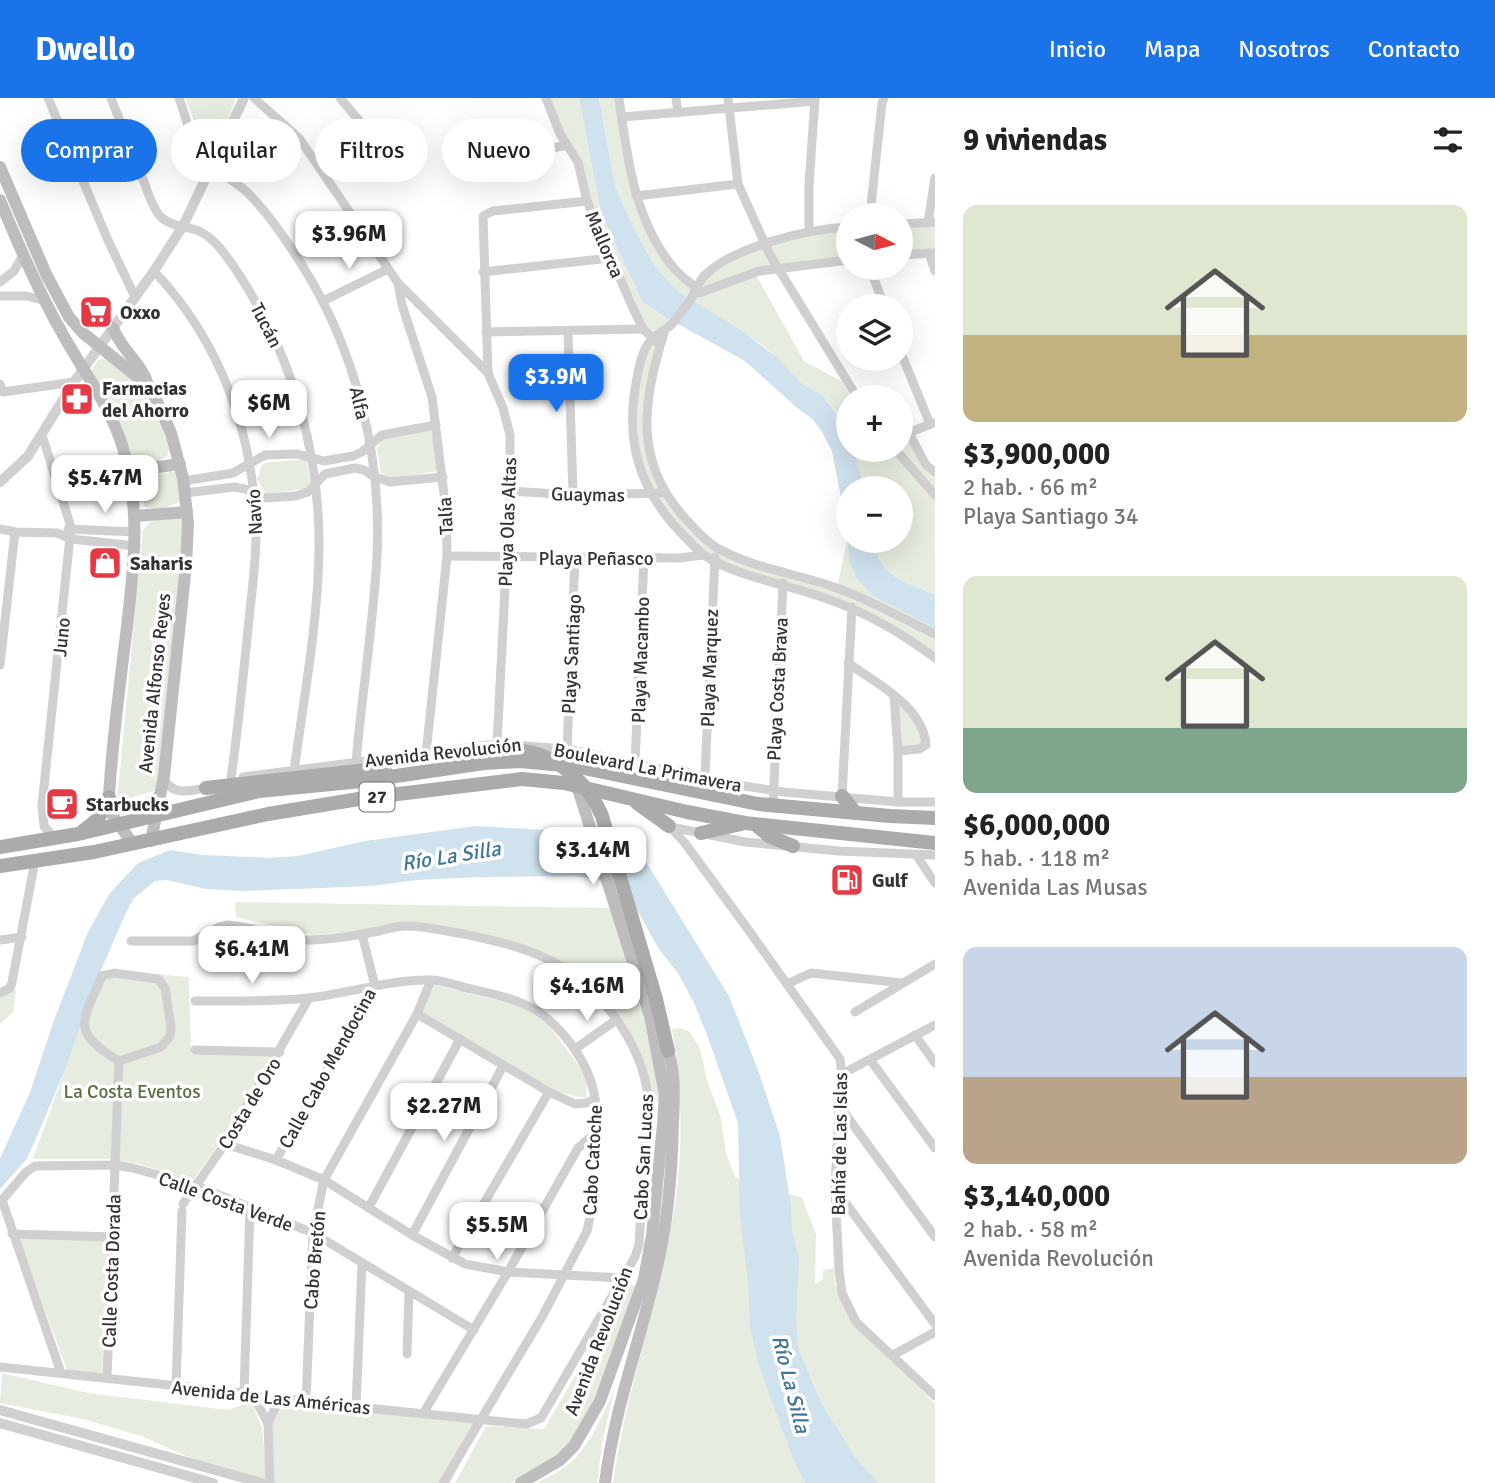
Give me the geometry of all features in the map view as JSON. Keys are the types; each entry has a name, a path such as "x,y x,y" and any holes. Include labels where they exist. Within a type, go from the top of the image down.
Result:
{"main road":[{"name":"Avenida Alfonso Reyes","path":"0,167 30,240 63,307 76,326 149,388 165,418 180,464 187,512 186,565 164,776 151,841"},
{"name":"Avenida Alfonso Reyes","path":"0,200 46,301 111,416 123,447 128,471 136,532 109,797 118,825 133,844"},
{"path":"113,328 119,341 145,375 149,388"},
{"path":"128,471 180,464"},
{"path":"135,516 187,512"},
{"path":"206,788 297,774 498,751 530,752 556,763 587,789 602,816 656,999 668,1051"},
{"name":"Avenida Revolución","path":"0,848 78,834 259,791 484,763 520,761 554,762 727,799 779,798 855,812 935,818"},
{"path":"681,772 727,799"},
{"path":"259,791 265,786 297,774"},
{"name":"Avenida Revolución","path":"0,866 151,841 268,814 498,780 534,779 750,823 935,843"},
{"path":"577,786 585,779 622,782 634,779"},
{"name":"Avenida Revolución","path":"521,1483 560,1460 584,1433 600,1401 644,1279 652,1235 665,1095 650,1016 577,786"},
{"path":"109,797 115,806 124,807 152,802 161,794"},
{"path":"589,822 602,794"},
{"path":"842,796 855,812"},
{"path":"78,834 99,819 109,797"},
{"path":"634,799 645,811 669,826"},
{"path":"701,833 750,823 769,836 793,846"},
{"name":"Avenida Revolución","path":"605,1483 610,1442 654,1282 664,1231 674,1093 668,1051 650,1016"}],"street":[{"path":"48,98 97,216 135,297"},
{"name":"Tucán","path":"111,98 160,216 167,221 197,230 213,241 237,272 262,313 291,378 305,424 316,482 319,522 318,577 297,774"},
{"name":"Alfa","path":"179,98 187,119"},
{"path":"235,119 244,98"},
{"name":"Playa Olas Altas","path":"254,98 299,138 398,283 488,373 503,408 510,435 510,491 497,744"},
{"path":"340,98 358,119"},
{"name":"Mallorca","path":"546,98 559,134 578,162 587,201 610,258 643,330 656,342"},
{"path":"619,98 636,196 648,229 659,248 696,293"},
{"path":"676,98 678,113"},
{"path":"871,203 881,103 884,98"},
{"path":"622,117 678,113 729,103 815,99 809,185 809,232"},
{"path":"729,103 738,184 777,268 850,385"},
{"path":"555,148 567,145"},
{"path":"931,222 935,178"},
{"path":"0,482 23,462 42,435 74,382 154,271 183,226 205,182"},
{"name":"Alfa","path":"236,182 262,209 289,245 323,301 358,389 373,476 377,556 356,762"},
{"path":"636,196 738,184"},
{"path":"488,373 483,272 484,214 587,201"},
{"path":"836,227 821,228 765,244 732,257 712,269 639,366 632,413 633,444 640,471 651,495 666,516 703,555 782,585 852,607 904,635 935,658"},
{"path":"914,255 932,253 935,271"},
{"path":"0,282 14,271 23,255"},
{"path":"483,272 610,258"},
{"path":"696,293 749,273 836,261"},
{"path":"323,301 388,269"},
{"name":"Navío","path":"154,271 180,301 211,351 234,404 250,463 255,561 232,778"},
{"name":"Talía","path":"398,283 400,300 432,397 443,477 447,556 426,754"},
{"path":"0,296 27,296 46,301"},
{"path":"486,332 643,330"},
{"path":"568,332 573,495"},
{"path":"656,342 646,417 648,443 665,493 687,520 718,549 785,574 854,595 935,634"},
{"path":"909,371 933,423 913,431"},
{"path":"1,388 74,382"},
{"path":"185,487 233,473 265,455 297,454 327,461 353,456 382,435 436,425"},
{"name":"Juno","path":"42,435 71,527 42,806 44,826 55,839"},
{"path":"913,446 926,465 935,472"},
{"path":"908,462 935,494"},
{"path":"185,487 245,488 270,499 308,492 325,474 355,468 383,480 399,482 443,477"},
{"name":"Guaymas","path":"510,491 573,495 665,493"},
{"path":"57,533 71,527 136,532"},
{"path":"0,529 57,533 71,539 135,546"},
{"path":"0,665 15,532"},
{"name":"Playa Marquez","path":"705,776 714,561 718,549"},
{"name":"Playa Peñasco","path":"447,556 679,558 703,555"},
{"name":"Playa Santiago","path":"567,749 575,558"},
{"name":"Playa Macambo","path":"635,763 644,558"},
{"name":"Playa Costa Brava","path":"779,798 782,585 785,574"},
{"path":"842,796 852,607"},
{"path":"848,663 894,697 918,719 926,745 919,749 898,751"},
{"path":"894,697 898,802"},
{"name":"Boulevard La Primavera","path":"164,776 167,785 175,790 206,788 232,778 297,774 356,762 497,744 567,749 705,776 779,798 842,796 898,802 935,802"},
{"path":"669,826 745,842 917,856 935,855"},
{"name":"Bahía de Las Islas","path":"669,826 684,842 840,1059 835,1189 839,1270 846,1305 856,1322 935,1396"},
{"path":"917,856 935,883"},
{"path":"0,993 10,988 35,861"},
{"name":"Cabo San Lucas","path":"131,941 193,941 228,925 302,940 362,934 405,926 431,928 517,947 547,958 570,972 591,990 616,1020 635,1049 648,1098 639,1244 635,1257 541,1418"},
{"name":"Calle Cabo Mendocina","path":"276,1160 375,986 362,934"},
{"path":"0,940 22,937"},
{"path":"855,1012 935,964"},
{"path":"787,984 811,972 902,983"},
{"path":"105,974 155,978 165,988 170,1036 161,1047 119,1061 96,1047 85,1032 84,1019 88,1008 105,974"},
{"name":"Cabo Catoche","path":"195,1000 309,998 375,986 431,980 526,1004 550,1023 575,1049 593,1082 595,1099 590,1223 565,1277 443,1483"},
{"name":"Cabo Bretón","path":"306,1400 313,1233 324,1180 417,1014 431,980"},
{"name":"Costa de Oro","path":"176,1387 183,1207 225,1144 309,998"},
{"path":"417,1014 549,1092 575,1104 595,1099"},
{"path":"575,1049 616,1020"},
{"path":"841,1075 935,1025"},
{"path":"915,1035 935,1063"},
{"path":"369,1207 460,1039"},
{"path":"195,1050 280,1052"},
{"name":"Calle Costa Dorada","path":"107,1377 119,1061"},
{"path":"871,1061 935,1148"},
{"path":"412,1235 503,1066"},
{"path":"452,1258 549,1092"},
{"path":"838,1104 935,1237"},
{"path":"424,1412 578,1148 593,1135"},
{"path":"225,1144 276,1160 324,1180 466,1265 565,1277 623,1278"},
{"name":"Calle Costa Verde","path":"12,1234 2,1200 31,1168 114,1165 133,1168 197,1186 313,1233 474,1330"},
{"path":"835,1189 935,1324"},
{"path":"250,1207 248,1395 268,1423"},
{"path":"61,1373 12,1234 113,1237"},
{"path":"356,1407 362,1264"},
{"path":"407,1354 409,1292"},
{"path":"893,1355 935,1332"},
{"name":"Avenida de Las Américas","path":"0,1367 526,1424 541,1418"},
{"path":"270,1483 268,1423 279,1399"},
{"path":"0,1410 230,1479 262,1483"},
{"path":"0,1423 212,1483"}],"green space":[{"path":"185,98 234,98 228,119 193,119"},
{"path":"546,98 579,98 601,213 639,295 673,322 658,353 648,443 665,493 718,549 837,588 844,553 849,553 850,561 888,603 935,628 935,658 865,613 714,561 680,532 640,471 635,389 652,338 610,258 580,170"},
{"path":"599,98 618,98 636,196 659,248 695,287 702,279 763,244 836,230 836,260 755,273 804,361 841,381 844,385 836,385 836,412 823,396 801,383 769,350 678,291 656,268 634,229 615,186"},
{"path":"935,222 935,252 914,253 914,223"},
{"path":"104,358 145,387 172,438 167,457 153,463 134,462 122,426 91,372 97,361"},
{"path":"434,430 438,471 392,479 381,473 377,448 384,438"},
{"path":"913,444 935,477 935,595 895,577 881,563 877,553 913,553 913,476 861,476 857,462 913,462"},
{"path":"306,459 311,488 266,494 257,479 263,463"},
{"path":"177,471 179,502 161,510 145,507 139,483 147,476"},
{"path":"179,516 188,535 160,789 117,802 143,530 151,521"},
{"path":"894,697 910,710 926,745 898,751"},
{"path":"235,902 609,908 627,942 667,1103 653,1101 635,1045 593,989 547,956 417,924 314,935 236,917"},
{"name":"La Costa Eventos","path":"101,970 189,977 191,1054 275,1054 222,1140 193,1180 136,1163 108,1159 33,1159"},
{"path":"434,985 521,1006 549,1026 588,1078 586,1098 552,1091 420,1014"},
{"path":"16,990 13,1012 0,1024 0,993"},
{"path":"672,1029 689,1031 700,1048 707,1080 721,1118 726,1153 735,1177 802,1198 816,1234 815,1284 823,1279 823,1270 834,1268 835,1284 849,1318 935,1404 935,1483 613,1483 625,1418 664,1259 675,1202 680,1152 680,1103"},
{"path":"19,1239 107,1239 102,1375 68,1373"},
{"path":"629,1285 640,1286 619,1343 591,1405 573,1438 559,1454 511,1483 455,1483 486,1426 544,1429"},
{"path":"2,1373 88,1393 228,1410 251,1402 262,1428 267,1483 220,1471 141,1436 83,1419 0,1403"},
{"path":"614,1391 602,1444 597,1483 536,1483 563,1469 584,1448"},
{"path":"270,1400 483,1421 450,1483 272,1483"}],"water":[{"path":"579,98 599,98 615,186 634,229 656,268 678,291 741,330 779,359 801,383 823,396 836,413 836,462 857,462 861,476 837,476 832,451 821,430 745,361 667,318 642,301 601,213"},
{"path":"849,553 877,553 881,563 895,577 935,595 935,628 874,596 856,578"},
{"name":"Río La Silla","path":"476,826 546,830 620,840 634,848 646,862 729,996 780,1136 792,1230 799,1258 796,1320 798,1348 821,1403 855,1457 878,1483 805,1483 792,1456 758,1363 750,1325 740,1216 738,1123 707,1035 678,973 660,951 636,908 620,891 603,881 575,876 480,877 417,880 371,886 241,891 206,889 167,880 155,881 133,899 101,970 65,1070 34,1143 26,1160 0,1189 0,1158 29,1095 88,932 110,893 138,863 170,850 203,855 270,858 298,856 365,841"}],"place":[{"name":"Oxxo","path":"96,312"},
{"name":"Farmacias del Ahorro","path":"77,399"},
{"name":"Saharis","path":"105,563"},
{"name":"Starbucks","path":"62,804"},
{"name":"Gulf","path":"847,880"}]}
